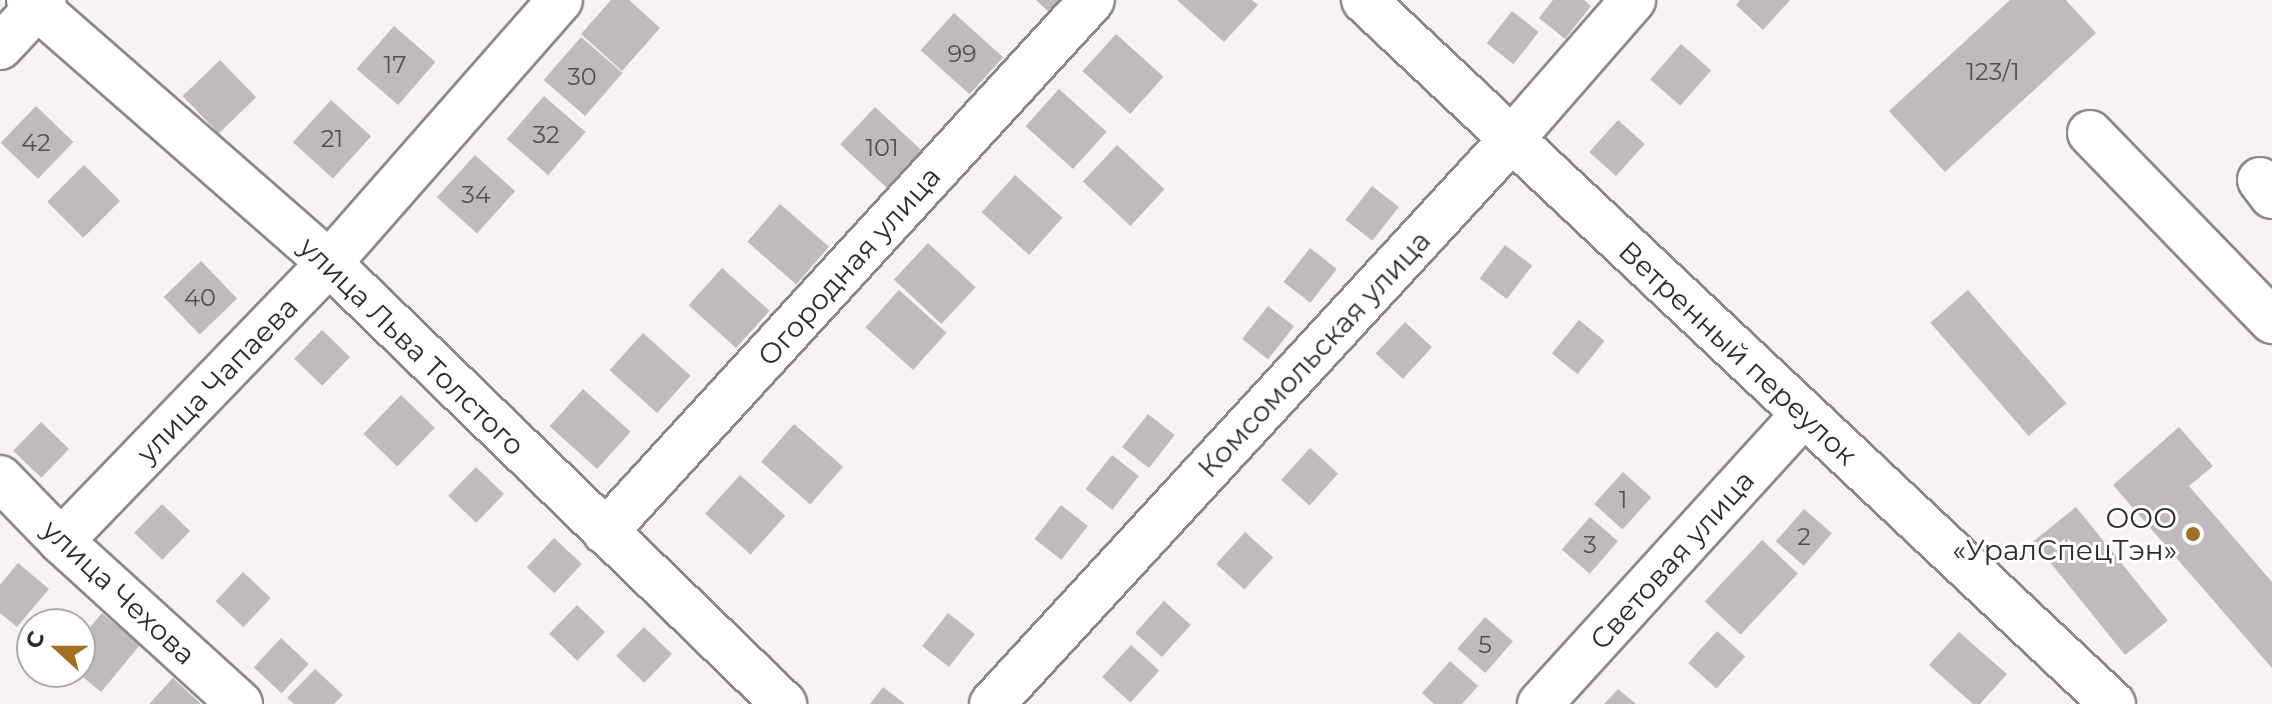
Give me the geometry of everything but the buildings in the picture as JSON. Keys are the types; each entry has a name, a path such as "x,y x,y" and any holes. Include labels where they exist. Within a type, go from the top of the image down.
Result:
{"street":[{"name":"улица Чапаева","path":"61,541 329,263 560,0"},
{"name":"Огородная улица","path":"605,532 1092,0"},
{"name":"Ветренный переулок","path":"1364,0 2113,704"},
{"name":"Комсомольская улица","path":"992,704 1511,140 1633,0"},
{"name":"улица Льва Толстого","path":"37,3 329,263 784,704"},
{"path":"0,47 37,3"},
{"path":"2090,133 2272,321"},
{"name":"Световая улица","path":"1540,704 1803,415"},
{"name":"улица Чехова","path":"0,478 61,541 240,704"}],"place":[{"name":"ООО «УралСпецТэн»","path":"2193,534"}]}
